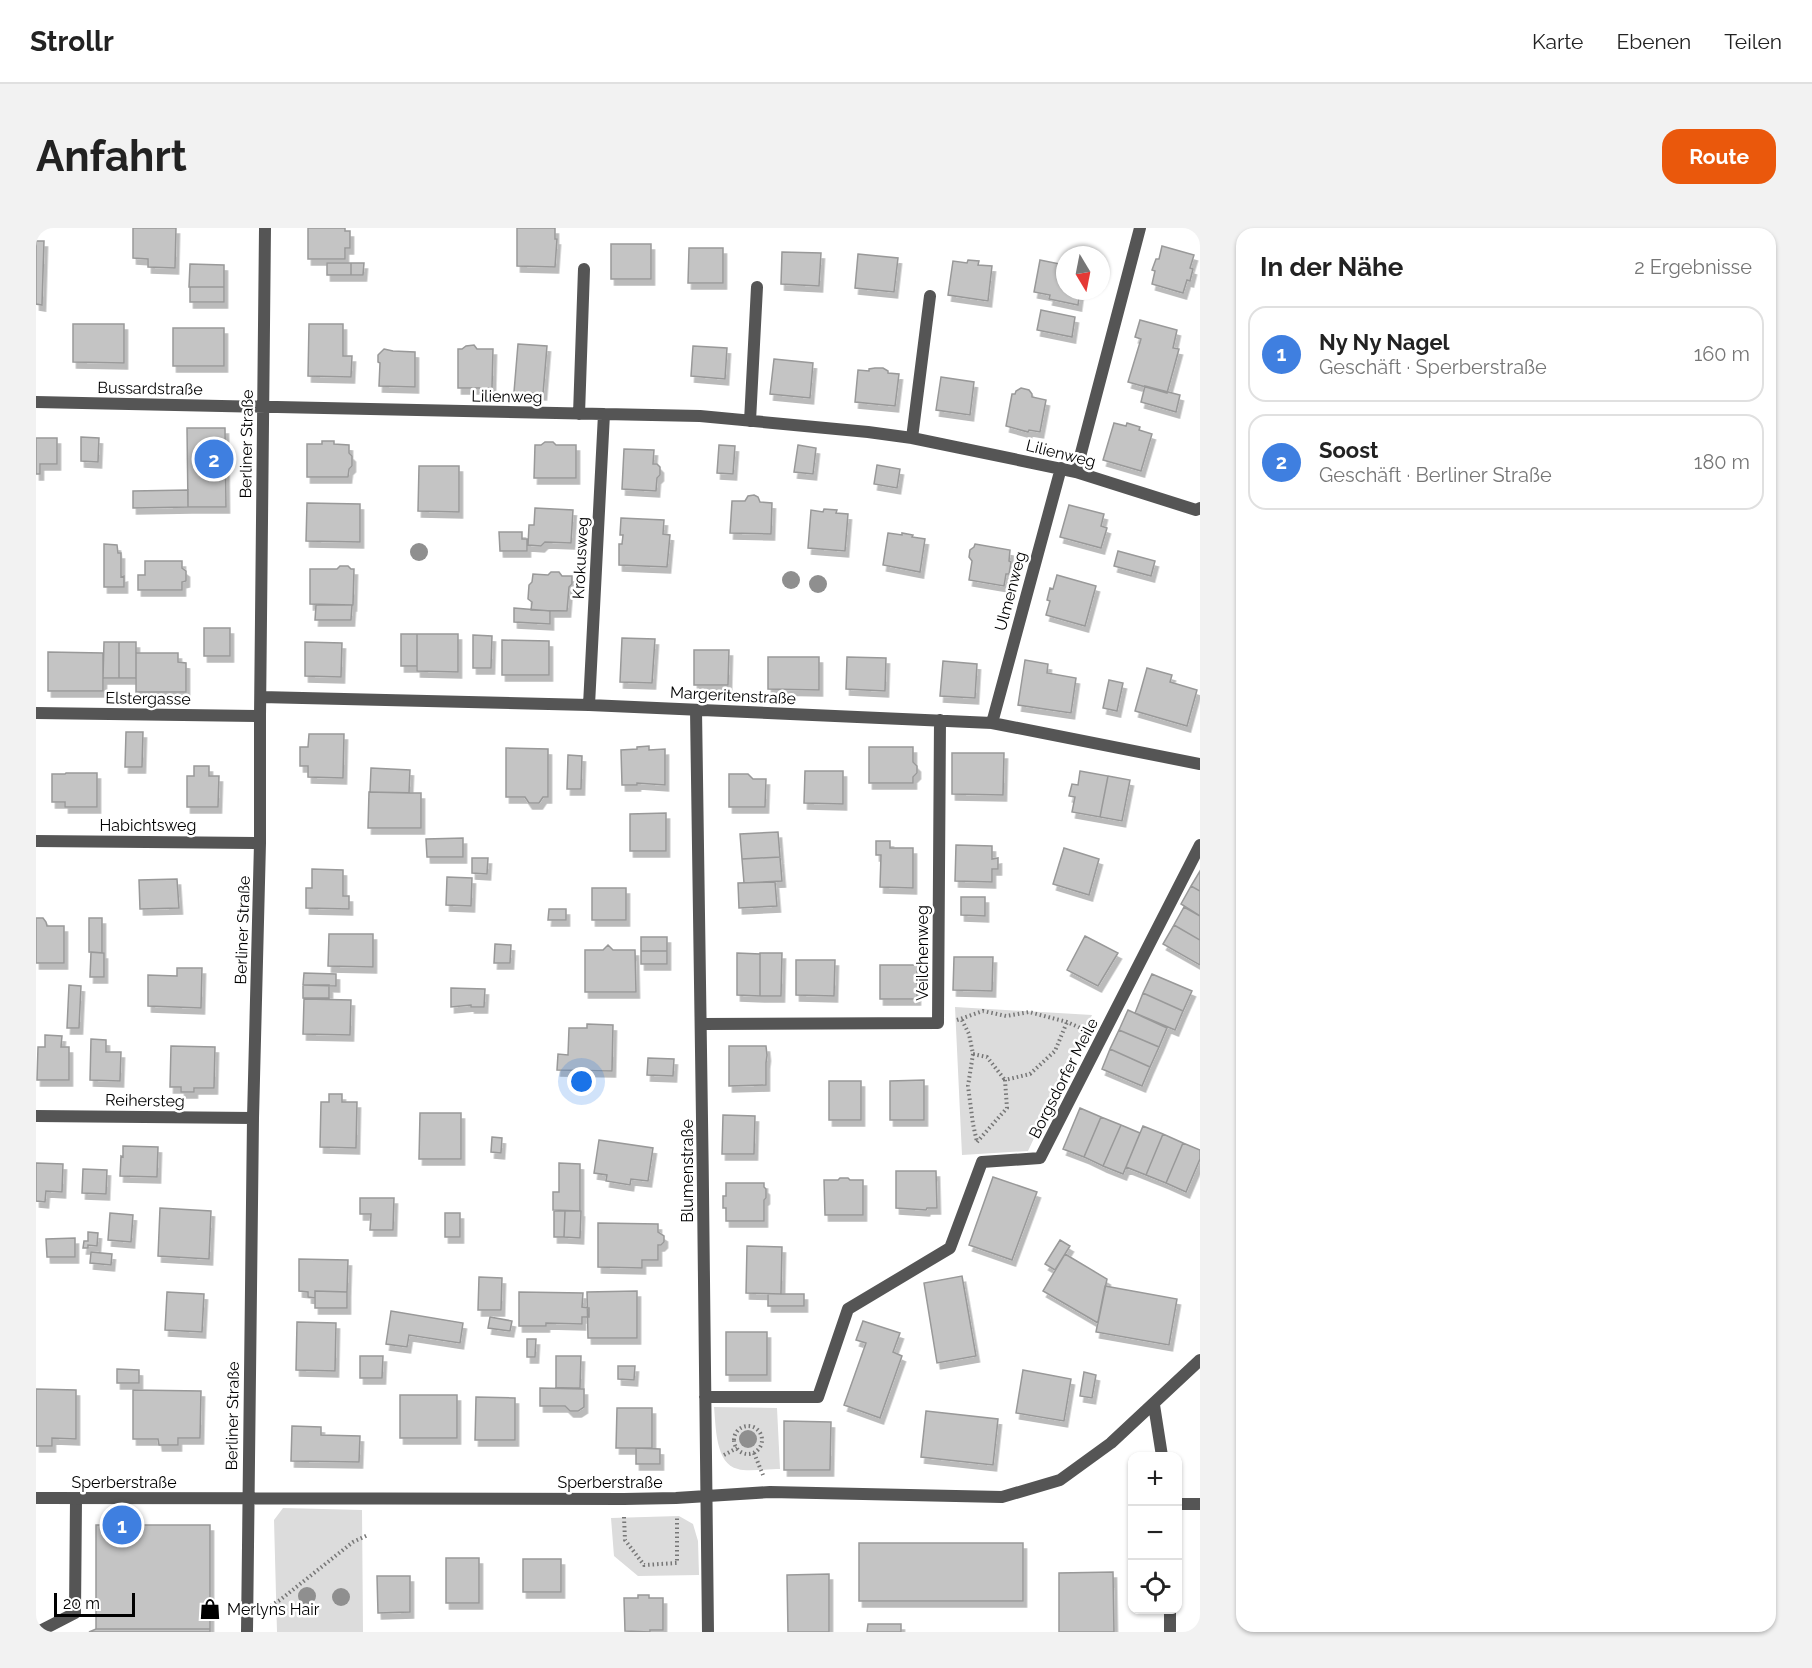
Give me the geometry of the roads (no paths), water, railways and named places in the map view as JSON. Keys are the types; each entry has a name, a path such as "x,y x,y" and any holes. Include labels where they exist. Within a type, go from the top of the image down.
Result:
{"street":[{"name":"Berliner Straße","path":"247,1626 253,1118 260,843 265,228"},
{"path":"1076,472 1140,228"},
{"path":"579,414 584,269"},
{"path":"750,421 757,287"},
{"path":"912,438 930,296"},
{"name":"Bussardstraße","path":"36,402 263,407"},
{"name":"Lilienweg","path":"263,407 700,416 912,438 1061,468 1196,510 1200,508"},
{"name":"Krokusweg","path":"589,705 604,414"},
{"name":"Ulmenweg","path":"992,723 1061,468"},
{"name":"Margeritenstraße","path":"261,697 589,705 992,723 1200,764"},
{"name":"Blumenstraße","path":"696,710 702,1024 708,1632"},
{"name":"Elstergasse","path":"36,713 260,716"},
{"name":"Veilchenweg","path":"702,1024 938,1023 940,720"},
{"name":"Habichtsweg","path":"36,841 260,843"},
{"name":"Borgsdorfer Meile","path":"705,1397 818,1397 848,1309 950,1248 982,1162 1040,1158 1200,845"},
{"name":"Reihersteg","path":"36,1116 253,1118"},
{"name":"Sperberstraße","path":"36,1498 624,1499 770,1492 1002,1497 1060,1480 1111,1443 1200,1360"},
{"path":"1154,1405 1161,1452"},
{"path":"38,1632 75,1613 76,1499"},
{"path":"1182,1504 1200,1504"},
{"path":"1170,1614 1170,1632"}],"place":[{"name":"Soost","path":"214,459"},
{"name":"Ny Ny Nagel","path":"122,1525"},
{"name":"Merlyns Hair","path":"210,1609"}]}
